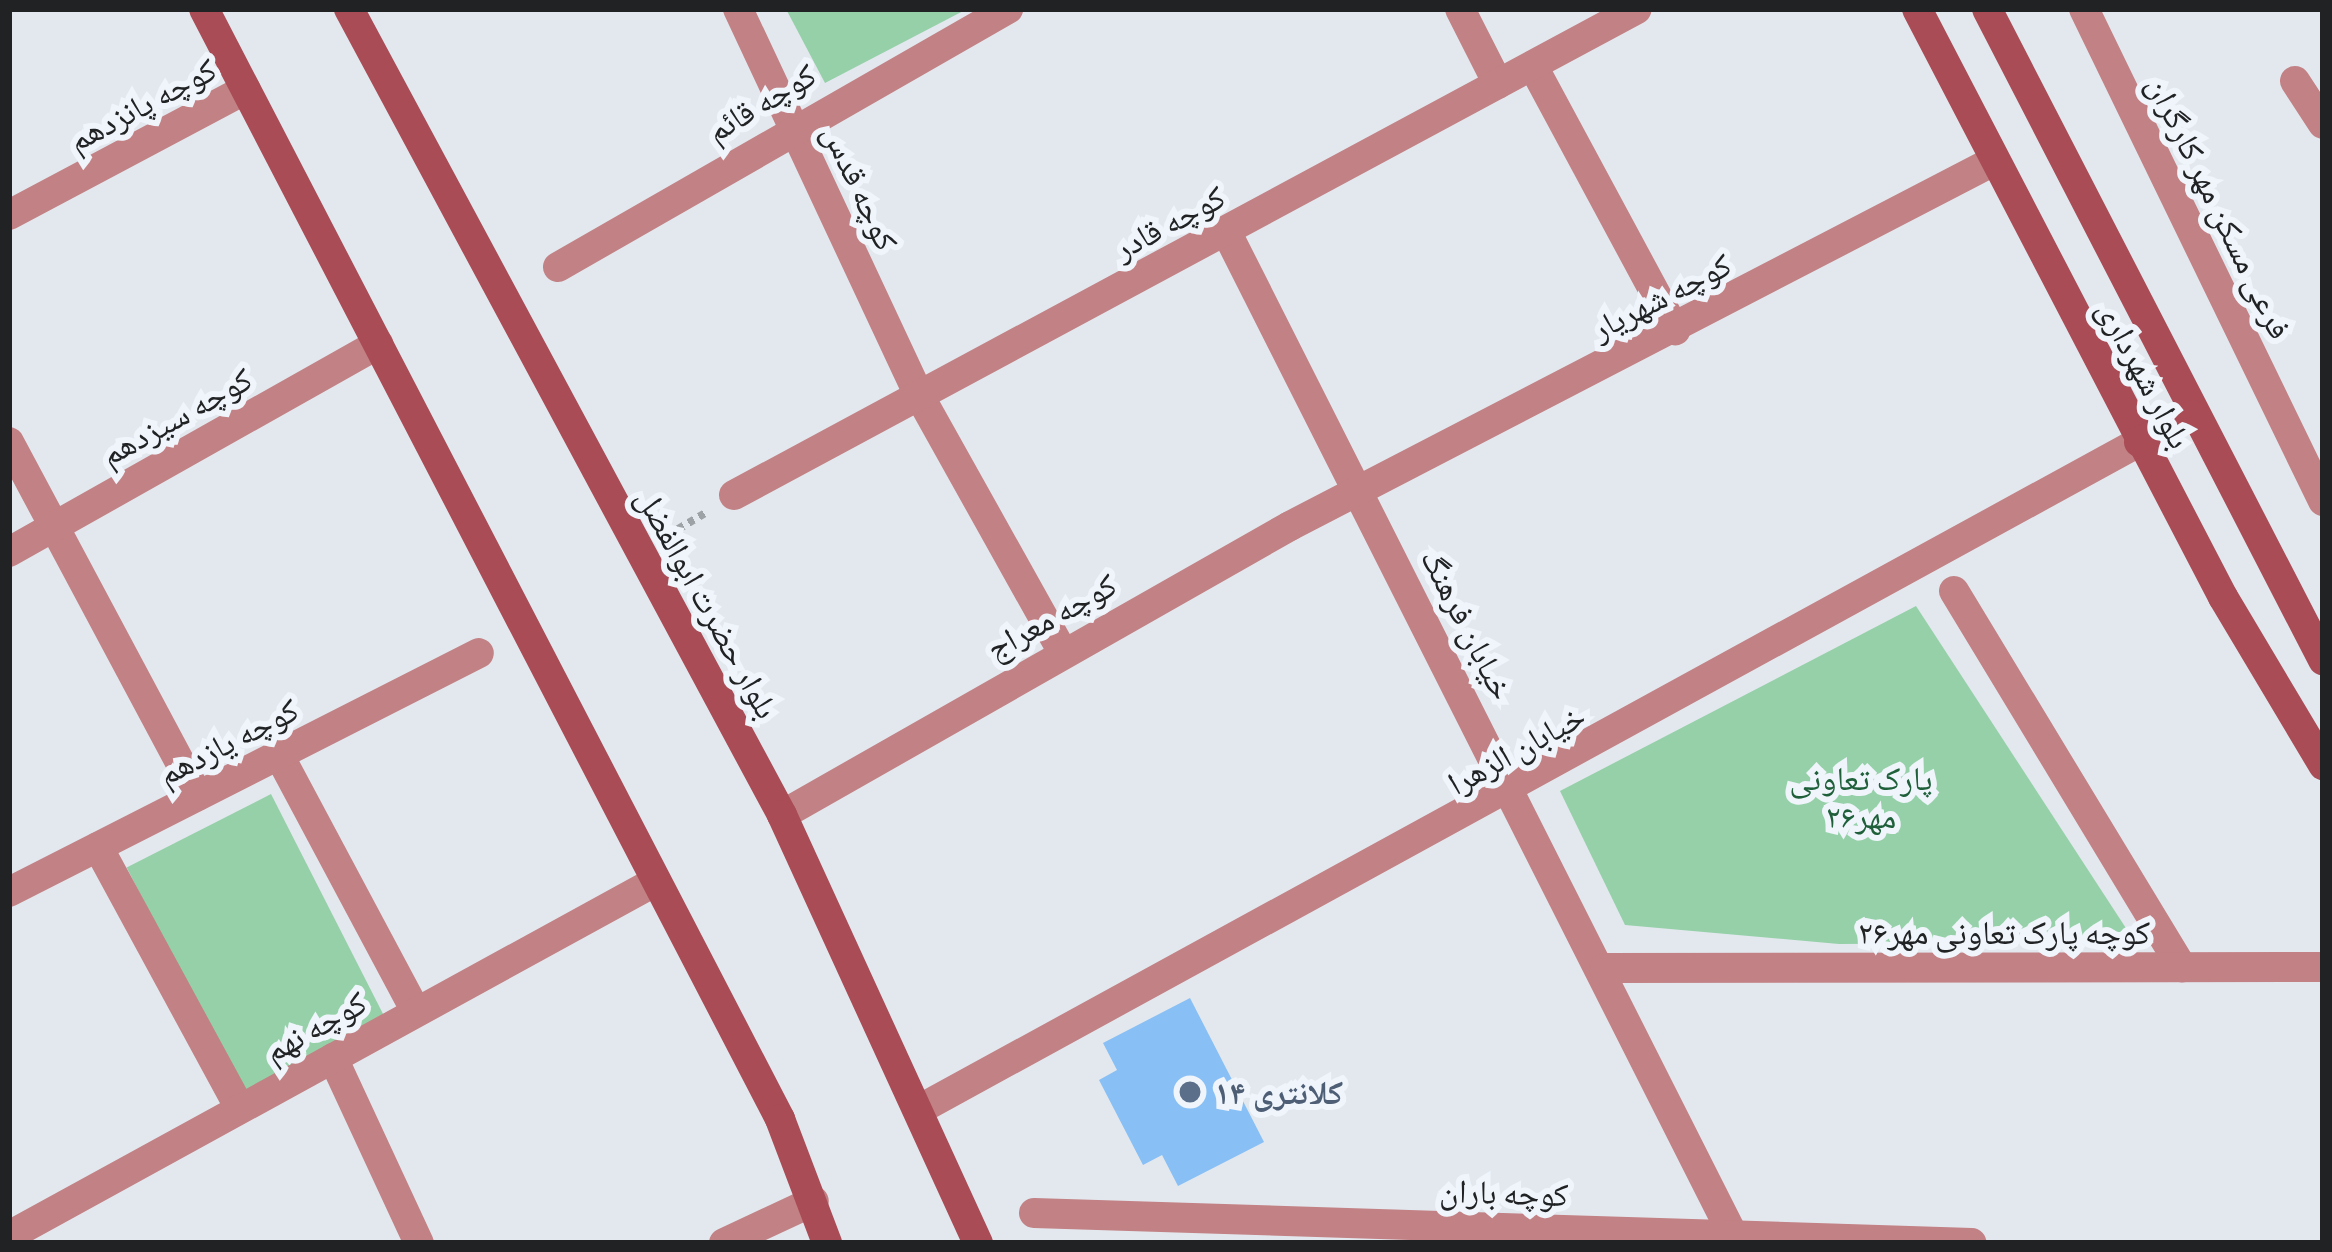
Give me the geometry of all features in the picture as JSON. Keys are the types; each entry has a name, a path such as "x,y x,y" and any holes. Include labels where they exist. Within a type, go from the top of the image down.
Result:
{"main road":[{"path":"204,9 656,881 814,1201 827,1243"},
{"name":"بلوار حضرت ابوالفضل","path":"350,9 782,815 922,1108 977,1243"},
{"name":"بلوار شهرداری","path":"1917,9 2139,442 2323,765"},
{"name":"بلوار شهرداری","path":"1987,9 2323,660"},
{"path":"2139,442 2193,415"}],"street":[{"name":"کوچه قدس","path":"738,9 919,395 1062,651"},
{"name":"کوچه قائم","path":"558,267 792,126 1008,9"},
{"path":"1460,9 1498,84"},
{"name":"کوچه قادر","path":"734,496 1636,9"},
{"name":"فرعی مسکن مهر کارگران","path":"2084,9 2323,501"},
{"path":"1534,68 1675,331"},
{"path":"2295,81 2323,124"},
{"name":"کوچه پانزدهم","path":"9,215 246,89"},
{"name":"کوچه شهریار","path":"1359,490 1675,331 1994,161"},
{"name":"خیابان فرهنگ","path":"1227,232 1604,968 1737,1239"},
{"name":"کوچه سیزدهم","path":"9,552 378,344"},
{"path":"9,442 198,796"},
{"name":"خیابان الزهرا","path":"922,1108 1514,792 2139,442"},
{"name":"کوچه معراج","path":"782,815 1062,651 1359,490"},
{"name":"کوچه پارک تعاونی مهر۲۶","path":"1954,592 2182,968"},
{"name":"کوچه یازدهم","path":"9,892 479,653"},
{"path":"279,755 416,1012"},
{"path":"98,847 240,1108"},
{"name":"کوچه نهم","path":"9,1235 656,881"},
{"path":"2182,968 2323,967"},
{"name":"کوچه پارک تعاونی مهر۲۶","path":"1604,968 2182,968"},
{"path":"333,1058 419,1243"},
{"path":"724,1243 814,1201"},
{"name":"کوچه باران","path":"1034,1213 1972,1243"}],"path":[{"path":"639,553 734,496"}],"green space":[{"path":"786,9 967,9 825,83"},
{"name":"پارک تعاونی مهر۲۶","path":"1916,606 2135,942 1839,944 1625,925 1560,791"},
{"path":"271,794 386,1020 242,1094 127,868"}],"building":[{"path":"1190,998 1264,1142 1178,1186 1162,1155 1143,1165 1099,1080 1117,1070 1103,1043"}],"place":[{"name":"کلانتری ۱۴","path":"1190,1092"}]}
